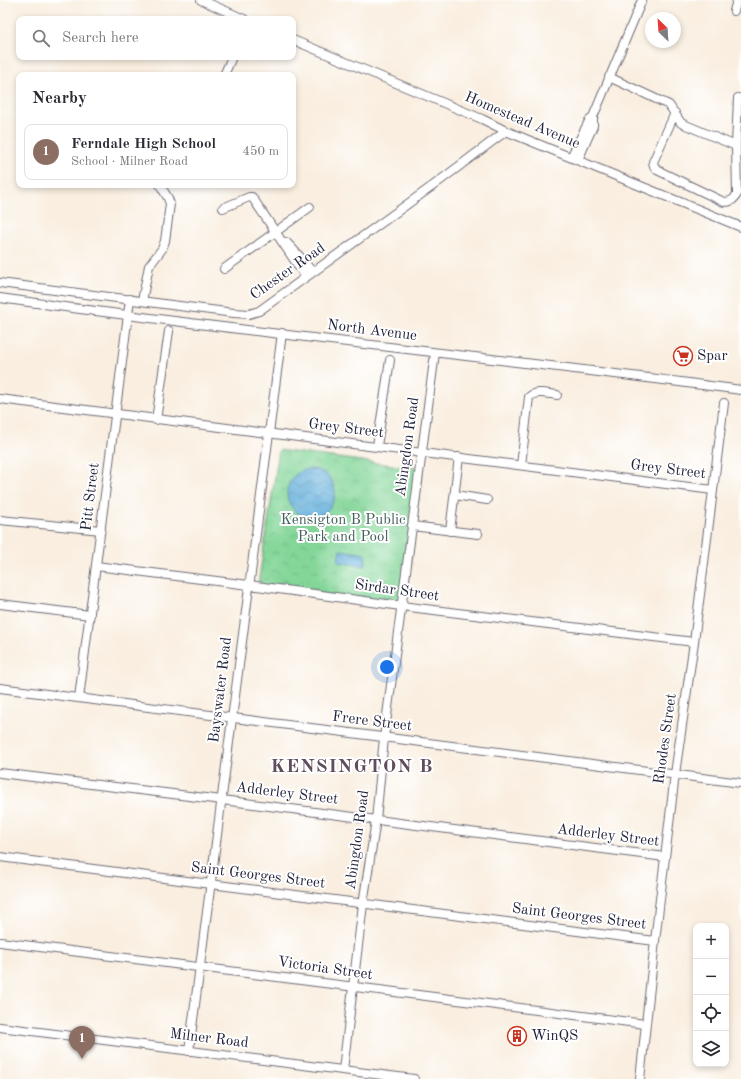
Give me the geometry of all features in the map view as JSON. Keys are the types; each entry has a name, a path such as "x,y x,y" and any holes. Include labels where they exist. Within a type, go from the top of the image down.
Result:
{"street":[{"path":"201,0 216,3 239,16"},
{"path":"574,159 642,0"},
{"path":"734,11 737,0"},
{"name":"Homestead Avenue","path":"296,41 482,119 506,131 741,227"},
{"path":"225,72 231,60"},
{"path":"609,77 671,106 681,123 736,146"},
{"path":"674,113 653,162 654,166 657,170 724,202 729,202 735,199 737,194 736,146 738,98"},
{"name":"Chester Road","path":"0,283 234,313 249,314 259,311 434,185 506,131"},
{"path":"142,301 149,266 162,249 165,241 170,204 162,188"},
{"path":"223,208 248,197 252,197 277,233 302,259 309,274"},
{"path":"224,269 277,233 310,207"},
{"name":"North Avenue","path":"0,298 128,316 741,390"},
{"name":"Pitt Street","path":"79,698 130,299"},
{"path":"156,420 169,331"},
{"name":"Bayswater Road","path":"189,1051 282,334"},
{"name":"Abingdon Road","path":"343,1070 363,904 376,820 384,738 435,353"},
{"path":"376,446 390,360"},
{"path":"522,465 529,397 532,394 537,393 557,395"},
{"name":"Grey Street","path":"0,399 713,490"},
{"name":"Rhodes Street","path":"640,1079 675,774 694,642 724,403"},
{"path":"450,531 459,457"},
{"path":"455,495 487,500"},
{"path":"0,520 101,530"},
{"path":"412,526 478,534"},
{"name":"Sirdar Street","path":"96,566 401,606 694,642"},
{"path":"0,604 90,616"},
{"name":"Frere Street","path":"0,688 741,783"},
{"name":"Adderley Street","path":"0,773 665,857"},
{"name":"Saint Georges Street","path":"0,858 655,941"},
{"name":"Victoria Street","path":"0,942 200,966 646,1024"},
{"name":"Milner Road","path":"0,1027 414,1079"}],"green space":[{"name":"Kensigton B Public Park and Pool","path":"279,450 422,469 404,608 258,585"}],"water":[{"path":"306,469 316,469 328,476 335,488 335,498 328,510 316,517 306,517 298,513 291,506 287,498 287,488 291,480 298,473"},
{"path":"340,550 366,554 365,566 338,562"}],"place":[{"name":"Spar","path":"683,356"},
{"name":"WinQS","path":"517,1036"},
{"name":"Ferndale High School","path":"82,1059"}],"district":[{"name":"KENSINGTON B","path":"352,767"}]}
